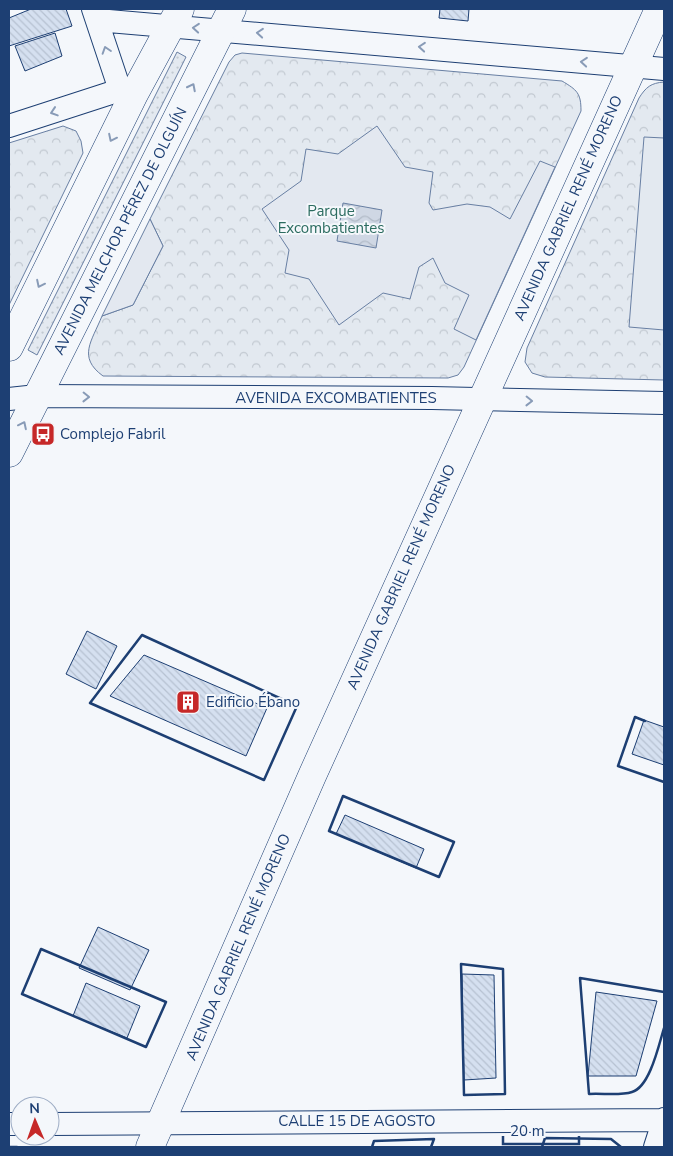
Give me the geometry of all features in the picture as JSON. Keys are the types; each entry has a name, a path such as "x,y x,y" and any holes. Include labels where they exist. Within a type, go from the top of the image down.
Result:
{"main road":[{"name":"AVENIDA GABRIEL RENÉ MORENO","path":"150,1147 312,776 480,400 659,9"},
{"path":"9,347 127,92 175,17"},
{"name":"AVENIDA MELCHOR PÉREZ DE OLGUÍN","path":"9,453 226,19"}],"street":[{"path":"9,126 127,92 95,14 226,19 664,69"},
{"name":"AVENIDA EXCOMBATIENTES","path":"9,400 37,396 664,403"},
{"path":"654,1147 664,1120"},
{"name":"CALLE 15 DE AGOSTO","path":"60,1124 664,1120"}],"green space":[{"path":"177,52 186,57 37,355 28,350"},
{"name":"Parque Excombatientes","path":"242,53 562,81 577,93 581,111 464,367 458,375 448,378 103,376 90,362 89,348 102,316 133,305 163,246 150,219 229,62 235,55"},
{"path":"664,82 664,380 545,377 532,373 525,362 527,348 639,98 649,86"},
{"path":"63,126 76,131 81,141 83,153 9,305 9,143"},
{"path":"644,137 664,138 664,330 629,327"}],"shaded area":[{"path":"377,126 405,167 433,172 429,203 433,210 467,204 490,207 510,219 540,161 555,167 476,340 454,329 469,295 445,283 433,258 419,267 410,299 383,293 339,325 309,279 285,273 289,250 262,209 301,181 306,149 338,154"},
{"path":"150,219 163,246 133,305 102,316"}],"water":[{"path":"343,203 382,210 376,248 337,241"}],"building":[{"path":"31,9 66,9 72,26 9,46 9,18"},
{"path":"440,9 469,9 468,21 439,18"},
{"path":"55,33 62,56 25,71 15,46"},
{"path":"87,631 117,646 96,689 66,674"},
{"name":"Edificio Ébano","path":"144,655 267,708 246,756 110,696"},
{"path":"644,720 664,727 664,765 632,754"},
{"path":"345,815 424,849 416,868 336,834"},
{"path":"98,927 149,950 130,990 79,968"},
{"path":"462,974 494,975 496,1078 464,1080"},
{"path":"86,983 140,1006 127,1038 73,1016"},
{"path":"596,992 657,1001 636,1076 588,1076"}],"wall":[{"path":"142,635 297,706 264,780 90,703 142,635"},
{"path":"645,721 635,717 618,766 664,782"},
{"path":"343,796 454,842 439,877 329,831 343,796"},
{"path":"41,949 166,1002 146,1047 22,994 41,949"},
{"path":"461,964 503,969 505,1094 464,1095 461,964"},
{"path":"664,992 580,978 589,1094 622,1094 632,1092 638,1088 649,1074 664,1028"},
{"path":"542,1147 545,1138 611,1139 621,1147"},
{"path":"372,1147 374,1141 434,1139 431,1147"},
{"path":"9,1147 17,1147"}],"place":[{"name":"Complejo Fabril","path":"43,434"},
{"name":"Edificio Ébano","path":"188,702"}]}
